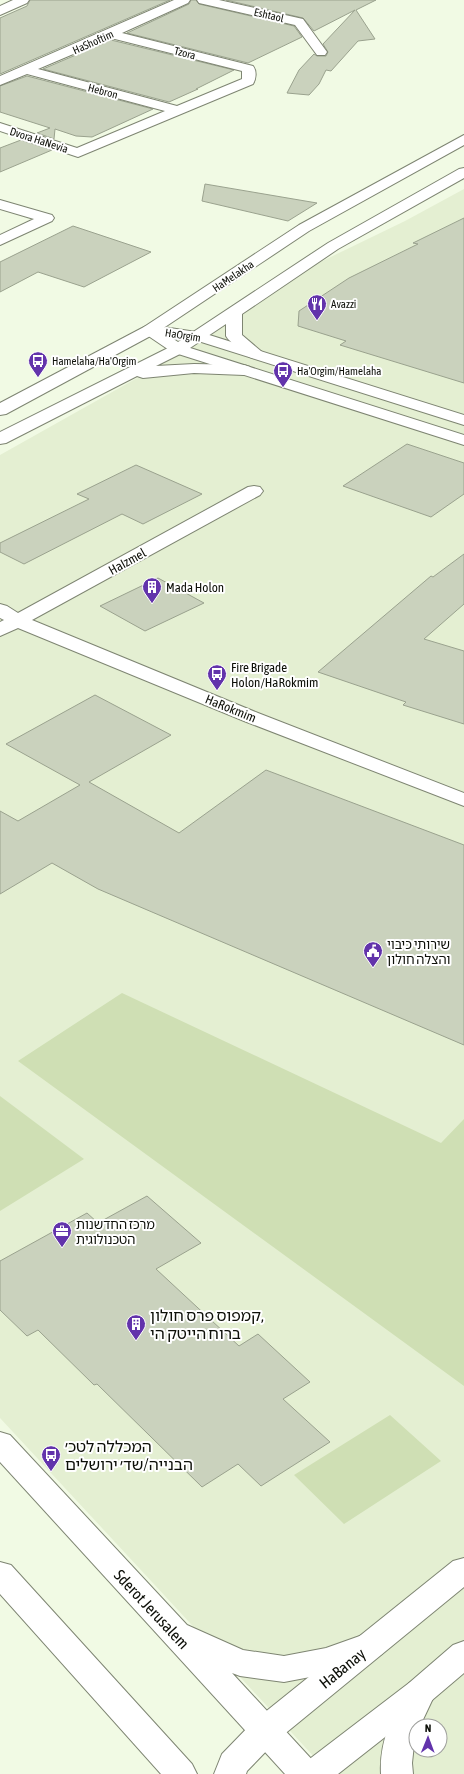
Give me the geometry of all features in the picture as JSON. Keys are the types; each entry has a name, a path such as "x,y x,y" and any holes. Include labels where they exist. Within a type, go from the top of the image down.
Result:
{"street":[{"path":"0,11 23,0"},
{"name":"HaShoftim","path":"0,81 110,34 184,0"},
{"name":"Eshtaol","path":"202,0 299,22 321,52"},
{"name":"Tzora","path":"110,34 249,69 248,81 179,111"},
{"name":"Hebron","path":"27,70 179,111"},
{"name":"Dvora HaNevia","path":"0,127 78,153 179,111"},
{"path":"0,142 20,134"},
{"name":"HaMelakha","path":"0,410 150,330 304,228 464,139"},
{"path":"0,439 178,349 333,246 464,172"},
{"path":"0,204 47,218 0,242"},
{"path":"234,312 234,336 256,355"},
{"name":"HaOrgim","path":"150,330 197,336 464,420"},
{"name":"HaOrgim","path":"150,330 178,349 464,440"},
{"path":"122,378 166,369 244,370"},
{"name":"HaIzmel","path":"0,630 254,491"},
{"name":"HaRokmim","path":"0,610 18,621 251,717 464,800"},
{"name":"Sderot Jerusalem","path":"0,1443 305,1774"},
{"name":"HaBanay","path":"230,1774 233,1764 265,1731 464,1570"},
{"path":"0,1574 181,1774"},
{"path":"165,1622 197,1645 240,1663 284,1669 326,1661 372,1645"},
{"path":"314,1774 420,1692 464,1654"},
{"path":"397,1774 400,1742 406,1718 420,1692"}],"shaded area":[{"path":"464,189 464,1774 330,1774 0,1418 0,455 194,346 310,267 405,221"},
{"path":"122,993 441,1143 464,1119 464,1386 18,1061"},
{"path":"0,1096 84,1159 0,1211"},
{"path":"390,1415 441,1461 344,1524 294,1475"}],"building":[{"path":"30,0 170,0 0,74 0,18 27,6"},
{"path":"191,0 196,0 199,4 294,26 302,37 248,63 127,33 189,4"},
{"path":"226,0 376,0 356,10 375,39 358,41 331,71 326,70 319,84 309,95 287,93 299,70 314,54 317,56 326,56 328,52 323,44 355,10 314,31 303,18"},
{"path":"111,40 234,70 169,102 43,69"},
{"path":"27,76 153,109 92,137 76,136 55,129 54,139 37,133 50,128 0,112 0,86"},
{"path":"21,140 52,150 0,172 0,148"},
{"path":"205,184 317,203 288,221 202,201"},
{"path":"464,218 464,383 340,345 346,341 298,326 299,311 349,278 418,244 413,243"},
{"path":"73,226 151,252 84,287 38,272 0,292 0,262"},
{"path":"407,444 464,463 464,494 431,517 343,486"},
{"path":"136,465 202,494 143,524 122,514 24,564 0,552 0,543 89,499 77,494"},
{"path":"464,554 464,604 424,639 464,651 464,724 403,705 406,702 318,672 431,576 433,577"},
{"name":"Mada Holon","path":"158,578 204,603 145,631 100,606"},
{"name":"שירותי כיבוי והצלה חולון","path":"95,695 171,735 89,782 179,833 266,770 464,845 464,1045 98,889 52,863 0,894 0,811 18,821 80,785 6,744"},
{"name":"קמפוס פרס חולון, ברוח הייטק הי","path":"147,1196 201,1243 156,1269 239,1346 258,1334 310,1382 283,1399 330,1442 261,1486 238,1464 202,1487 97,1384 94,1385 38,1330 27,1336 0,1310 0,1261 87,1213 98,1223"}],"place":[{"name":"Avazzi","path":"317,321"},
{"name":"Hamelaha/Ha'Orgim","path":"38,378"},
{"name":"Ha'Orgim/Hamelaha","path":"283,388"},
{"name":"Mada Holon","path":"152,604"},
{"name":"Fire Brigade Holon/HaRokmim","path":"217,691"},
{"name":"שירותי כיבוי והצלה חולון","path":"373,968"},
{"name":"מרכז החדשנות הטכנולוגית","path":"62,1248"},
{"name":"קמפוס פרס חולון, ברוח הייטק הי","path":"136,1341"},
{"name":"המכללה לטכ׳ הבנייה/שד׳ ירושלים","path":"51,1472"}]}
